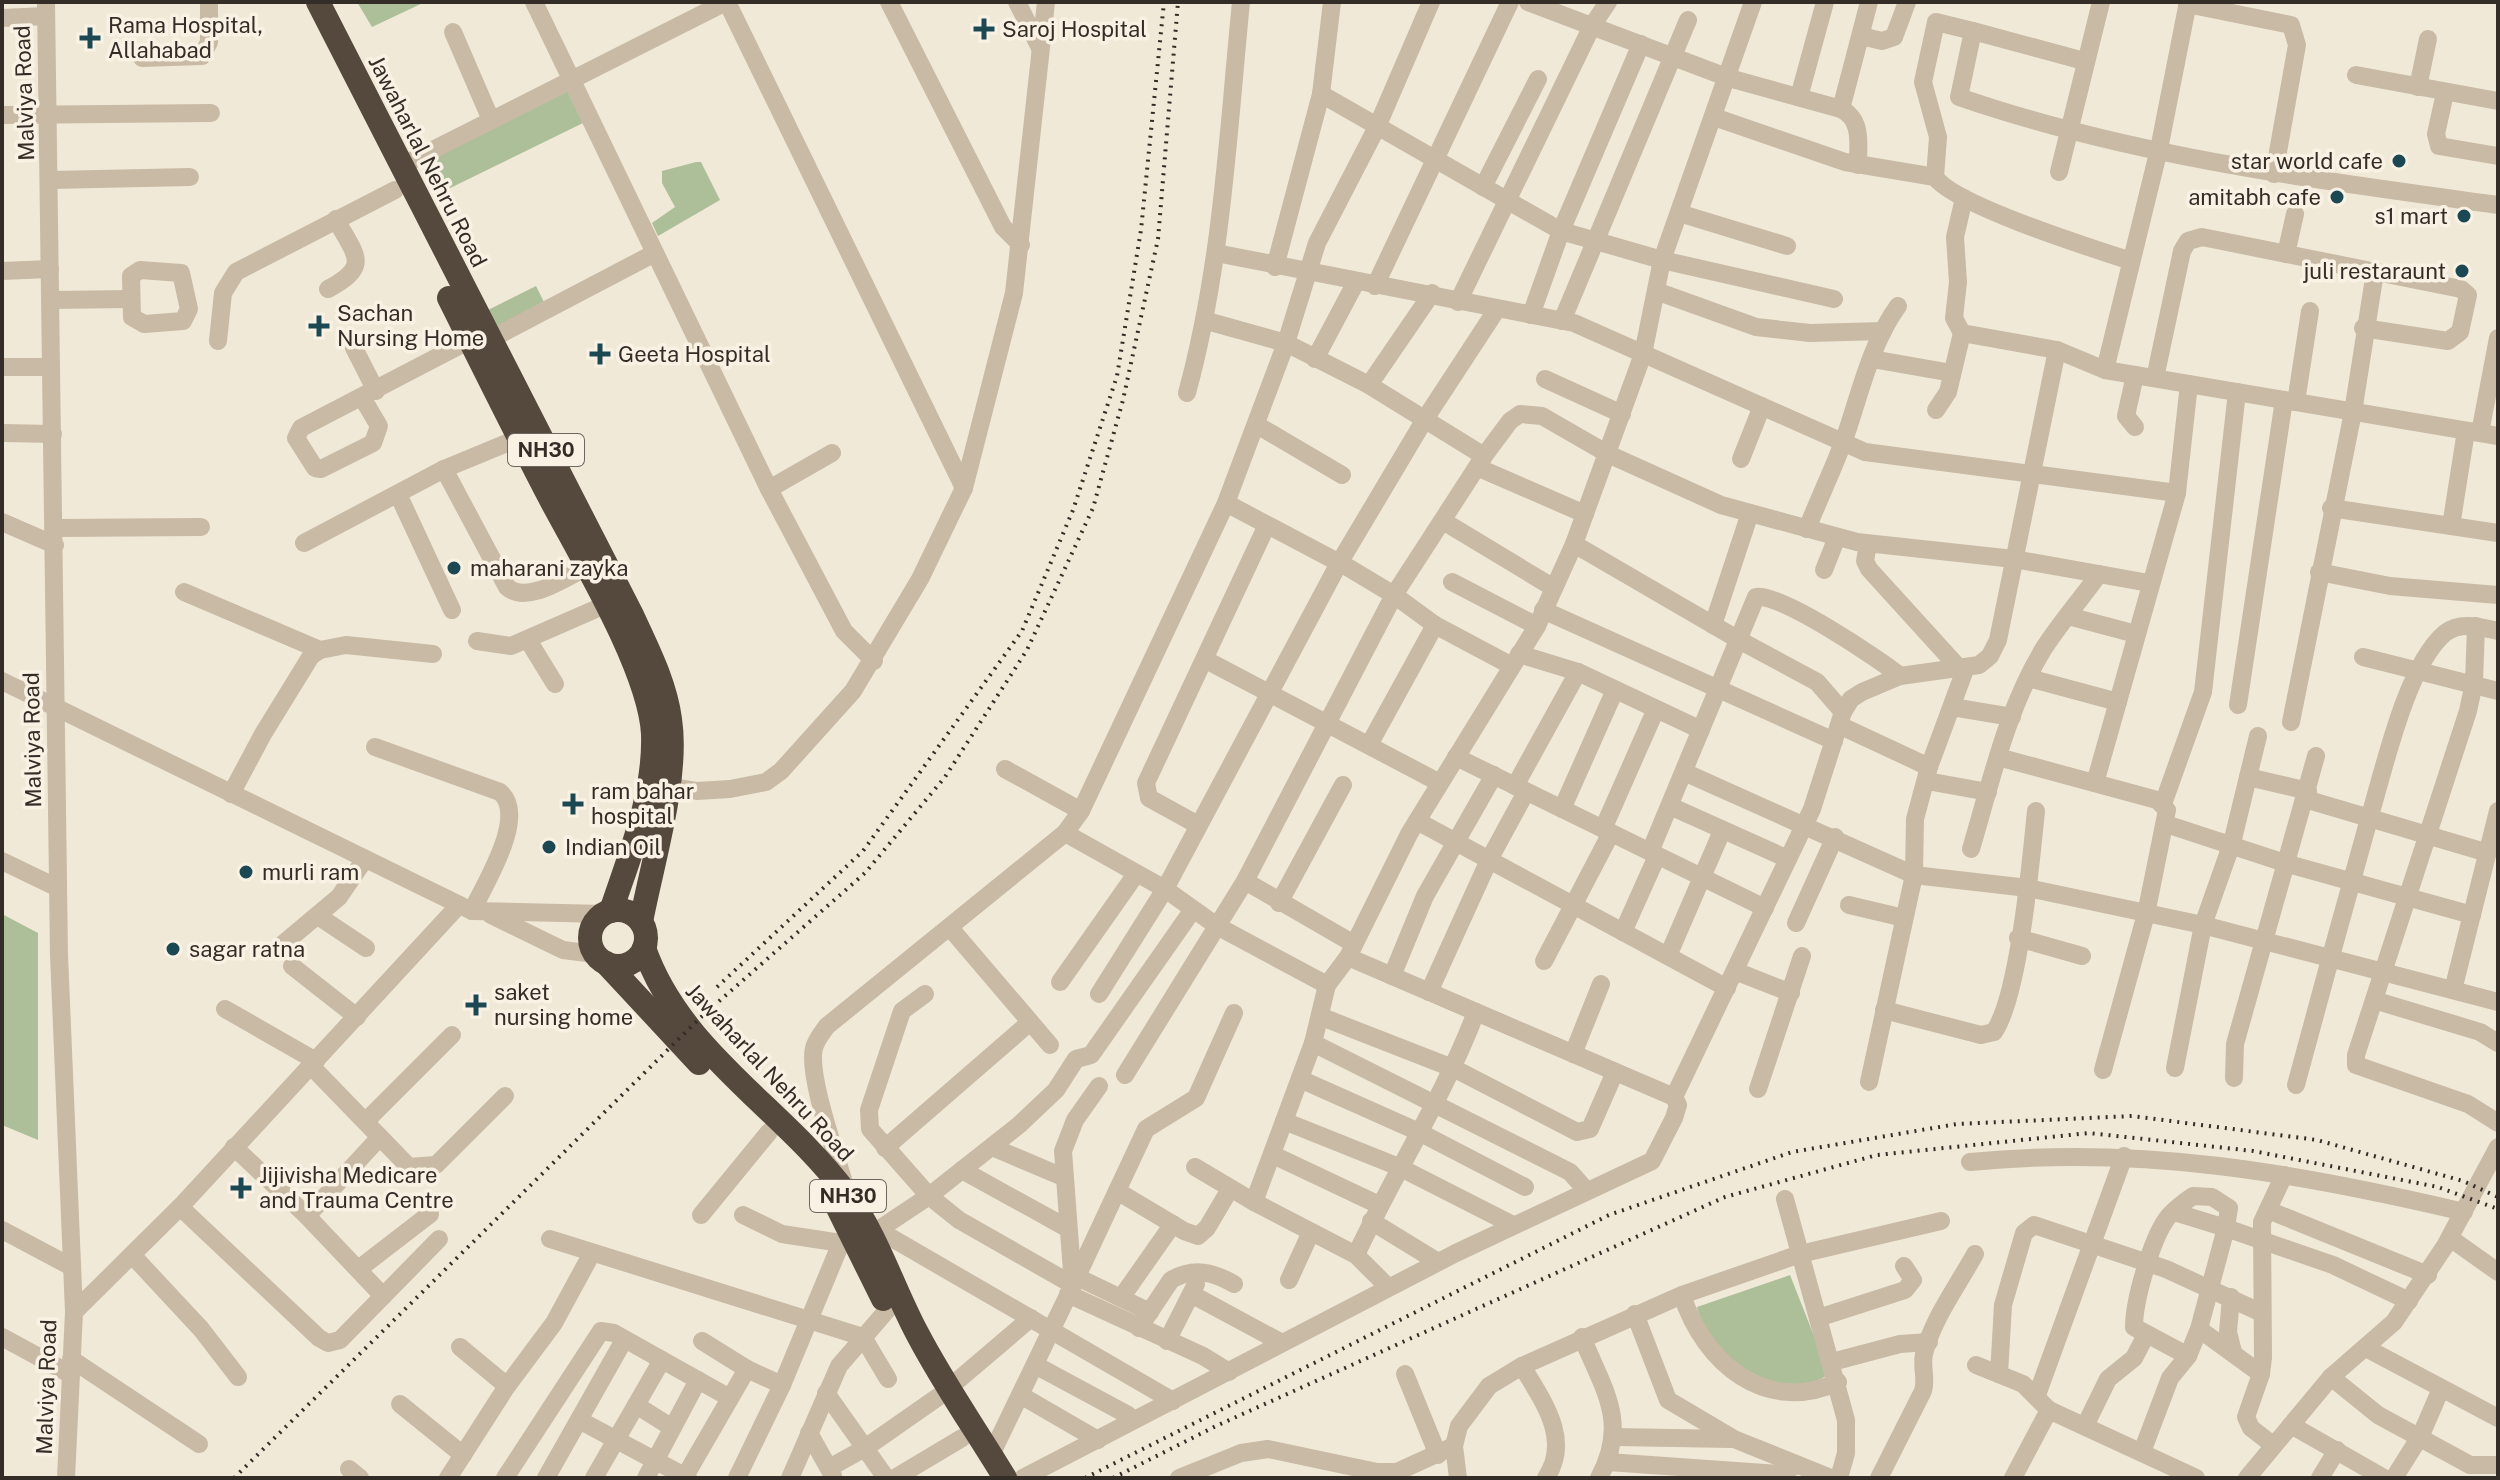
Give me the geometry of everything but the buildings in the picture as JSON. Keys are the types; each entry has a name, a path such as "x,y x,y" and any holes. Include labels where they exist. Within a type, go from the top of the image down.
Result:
{"highway":[{"name":"Jawaharlal Nehru Road","path":"303,2 395,190 480,340 656,669 672,732 658,784 608,913 595,923 590,935 600,959 643,1007 826,1189 860,1234 918,1335 962,1438 1005,1478"},
{"name":"Jawaharlal Nehru Road","path":"318,2 401,166 480,340 519,438 587,567 649,707 658,784 641,922 646,934 644,948 654,977 686,1026 825,1166 848,1196 888,1309 989,1466"},
{"path":"608,913 631,913 641,922"},
{"path":"600,959 625,965 637,959 644,948"}],"street":[{"path":"142,58 202,56 209,42 209,2"},
{"path":"534,2 769,489 844,631 874,661"},
{"path":"401,166 726,2 964,488"},
{"path":"889,2 1003,227 1021,245"},
{"path":"1017,2 1040,48"},
{"path":"658,784 697,791 766,782 794,761 874,661 920,579 964,488 1014,293 1046,2"},
{"path":"1187,393 1207,321 1241,2"},
{"path":"1275,267 1321,94 1332,2"},
{"path":"848,1196 814,1072 814,1049 827,1026 951,929 1065,833 1081,811 1104,769 1226,503 1286,343 1317,243 1377,127 1431,2"},
{"path":"1315,359 1366,284 1435,159 1510,2"},
{"path":"1528,2 1729,78 1841,109 1851,114 1857,127 1858,165"},
{"path":"1458,302 1592,26 1608,2"},
{"path":"1254,1202 1322,1017 1327,985 1351,950 1417,821 1540,618 1574,544 1643,354 1662,260 1729,78 1753,2"},
{"path":"1799,97 1825,2"},
{"path":"1841,109 1869,2"},
{"path":"1861,36 1882,41 1894,37 1907,2"},
{"path":"1935,177 1938,137 1923,82 1939,2"},
{"path":"2059,172 2101,2"},
{"path":"2105,370 2159,149 2188,3 2291,25 2297,45 2274,174"},
{"path":"2,18 46,9"},
{"name":"Malviya Road","path":"46,9 51,180 49,367 55,536 58,888 74,1312 66,1478"},
{"path":"1562,321 1688,20"},
{"path":"1936,22 2084,61"},
{"path":"1973,31 1959,97 2069,130 2274,174 2498,205"},
{"path":"453,32 491,120"},
{"path":"2418,87 2428,39"},
{"path":"1531,315 1561,231 1641,44"},
{"path":"2356,75 2498,101"},
{"path":"1483,187 1538,79"},
{"path":"2445,93 2436,134 2439,146 2498,156"},
{"path":"1321,94 1561,231 1662,260 1834,299"},
{"path":"2,115 211,113"},
{"path":"1714,117 1858,165 1935,177 1946,189 1964,198 2067,241 2131,261"},
{"path":"51,180 190,177"},
{"path":"218,341 223,293 228,280 236,272 395,190"},
{"path":"1936,410 1944,400 1962,333 1954,318 1958,282 1955,237 1964,198"},
{"path":"1679,213 1787,246"},
{"path":"2286,254 2295,214"},
{"path":"328,289 353,276 356,269 355,256 336,219"},
{"path":"2155,378 2182,251 2188,241 2202,237 2461,289 2468,295 2460,332 2448,341 2363,328"},
{"path":"1216,253 1306,273 1432,293 1458,302 1562,321 1865,452 2177,493"},
{"path":"354,348 369,395 379,426 373,443 321,469 311,466 296,438 301,428 369,395 653,254"},
{"path":"2,271 50,269"},
{"path":"2291,722 2331,508 2353,412 2363,328 2375,272"},
{"path":"1656,291 1756,327 1810,333 1883,331"},
{"path":"1369,385 1432,293"},
{"path":"51,300 131,299"},
{"path":"1807,529 1843,442 1883,331 1898,306"},
{"path":"1099,994 1165,889 1338,565 1425,419 1497,309"},
{"path":"2238,705 2290,401 2310,311"},
{"path":"1207,321 1286,343 1369,385 1425,419 1482,462 1585,514"},
{"path":"1962,333 2057,350 2105,370 2481,433"},
{"path":"2451,526 2481,433 2498,338"},
{"path":"1674,1097 1805,823 1838,726 1851,699 1900,676 1979,665 1990,656 1998,640 2057,350"},
{"path":"1872,359 1952,373"},
{"path":"2,367 49,367"},
{"path":"2135,375 2126,416 2135,427"},
{"path":"1545,379 1622,414"},
{"path":"2095,783 2149,583 2177,493 2189,384"},
{"path":"2103,1070 2146,914 2166,824 2163,804 2203,692 2237,392"},
{"path":"1741,459 1762,406"},
{"path":"1125,1075 1245,881 1394,595 1510,421 1531,413 1542,416 1608,454 1721,505 1837,537 1868,544 2014,559 2149,583"},
{"path":"1257,425 1342,475"},
{"path":"2,433 53,434"},
{"path":"304,543 444,469 519,438"},
{"path":"769,489 832,453"},
{"path":"444,469 513,593 530,593 587,567"},
{"path":"398,494 452,610"},
{"path":"1226,503 1394,595 1435,625 1516,660 1578,672 1701,730"},
{"path":"2331,508 2498,533"},
{"path":"1713,625 1750,513"},
{"path":"1443,521 1554,588"},
{"path":"2,522 55,536 201,527"},
{"path":"1198,825 1149,798 1146,783 1266,527"},
{"path":"1824,570 1837,537"},
{"path":"1574,544 1817,682 1838,726"},
{"path":"1868,544 1865,561 1869,569 1963,668"},
{"path":"2319,572 2390,586 2498,595"},
{"path":"1971,849 1998,757 2029,678 2099,574"},
{"path":"1452,582 1716,691 1838,726 1928,774 1988,792"},
{"path":"184,592 320,650"},
{"path":"1623,932 1670,806 1754,600 1762,596 1859,645 1900,676"},
{"path":"477,641 511,646 605,605"},
{"path":"2068,616 2136,634"},
{"path":"1369,745 1435,625"},
{"path":"2296,1085 2391,745 2420,670 2446,632 2460,626 2498,631"},
{"path":"2476,626 2474,683 2430,835 2374,1000 2356,1065 2468,1104 2498,1123"},
{"path":"528,640 555,684"},
{"path":"231,794 311,656 320,650 346,645 433,654"},
{"path":"2363,657 2498,691"},
{"path":"1206,660 1440,783"},
{"path":"1869,1082 1914,875 1915,819 1963,668"},
{"path":"1429,992 1578,672"},
{"path":"2029,678 2118,702"},
{"path":"2,681 472,910 563,950 600,959"},
{"path":"1562,809 1615,690"},
{"path":"1952,707 2012,717"},
{"path":"1544,961 1576,906 1656,709"},
{"path":"2175,1068 2203,925 2232,843 2258,736"},
{"path":"74,1312 133,1256 357,1017 472,910 510,825 512,809 507,798 500,792 375,747"},
{"path":"2234,1078 2235,1044 2316,756"},
{"path":"1456,757 1765,908"},
{"path":"1998,757 2163,804"},
{"path":"1005,769 1081,811"},
{"path":"1684,772 1805,823 1914,875 2028,888 2203,925 2498,1002"},
{"path":"1392,976 1425,896 1494,775"},
{"path":"2248,777 2488,853"},
{"path":"1279,903 1343,785"},
{"path":"1670,806 1788,859"},
{"path":"1884,1010 1981,1035 1994,1032 2004,1013 2028,888 2036,811"},
{"path":"2453,990 2498,811"},
{"path":"1417,821 1668,956 1731,979 1791,993"},
{"path":"2166,824 2351,883 2472,915"},
{"path":"1668,956 1722,831"},
{"path":"1065,833 1165,889 1217,926 1327,985"},
{"path":"1796,923 1835,837"},
{"path":"283,944 339,897 365,859"},
{"path":"2,861 58,888"},
{"path":"1060,982 1136,874"},
{"path":"1023,1478 1388,1287 1652,1161 1674,1118 1678,1105 1674,1097 1392,976 1245,881"},
{"path":"1849,905 1904,918"},
{"path":"472,910 608,913"},
{"path":"737,1478 782,1385 808,1320 860,1234 929,1196 1041,1105 1076,1059 1091,1055 1192,911"},
{"path":"318,916 366,948"},
{"path":"951,929 1050,1045"},
{"path":"2018,938 2082,956"},
{"path":"1758,1089 1802,956"},
{"path":"292,966 357,1017"},
{"path":"1573,1054 1601,984"},
{"path":"925,994 902,1011 869,1110 870,1129 885,1148 929,1196 959,1220 1073,1285 1139,1328 1229,1372"},
{"path":"2374,1000 2480,1032 2498,1043"},
{"path":"225,1009 314,1063 409,1167 428,1168 436,1165 505,1096"},
{"path":"1356,1255 1399,1167 1455,1069 1476,1012"},
{"path":"989,1466 1146,1129 1189,1106 1202,1090 1234,1013"},
{"path":"1322,1017 1455,1069 1577,1132 1590,1129 1615,1072"},
{"path":"885,1148 1029,1023"},
{"path":"366,1121 452,1035"},
{"path":"1313,1043 1570,1172 1586,1190"},
{"path":"1300,1079 1419,1132 1525,1187"},
{"path":"1073,1285 1063,1151 1075,1120 1099,1086"},
{"path":"1284,1121 1399,1167 1513,1225"},
{"path":"701,1215 769,1132"},
{"path":"307,1216 380,1137"},
{"path":"234,1147 360,1268 383,1296"},
{"path":"992,1147 1063,1177"},
{"path":"2247,1478 2331,1377 2394,1322 2450,1238 2498,1147"},
{"path":"1273,1155 1375,1213 1438,1262"},
{"path":"1970,1162 2026,1157 2124,1156 2218,1163 2464,1212"},
{"path":"2013,1478 2043,1402 2124,1156"},
{"path":"1195,1167 1230,1189 1356,1255 1388,1287"},
{"path":"962,1170 1067,1228"},
{"path":"2273,1445 2247,1423 2261,1374 2262,1222 2284,1175"},
{"path":"1117,1191 1193,1236 1203,1233 1230,1189"},
{"path":"2142,1452 2170,1378 2188,1356 2199,1329 2229,1208 2212,1197 2193,1196 2174,1212 2160,1231 2148,1263 2134,1322 2134,1327 2146,1335 2188,1356"},
{"path":"1785,1199 1846,1420 1846,1453 1839,1478"},
{"path":"180,1207 319,1338 328,1343 340,1340 439,1239"},
{"path":"2268,1210 2428,1275"},
{"path":"360,1268 430,1214"},
{"path":"743,1215 782,1234 860,1234 1031,1318 1173,1401"},
{"path":"1179,1478 1204,1473 1241,1453 1268,1449 1377,1472 1408,1470 1446,1451 1471,1406 1489,1386 1582,1337 1682,1295 1800,1254 1941,1221"},
{"path":"1121,1298 1173,1224"},
{"path":"1999,1374 2001,1317 2024,1233 2034,1225 2148,1263 2210,1287 2262,1313"},
{"path":"2226,1228 2333,1265 2409,1301"},
{"path":"2,1230 70,1266"},
{"path":"1289,1280 1311,1232"},
{"path":"2450,1238 2498,1272"},
{"path":"550,1239 863,1337 888,1379"},
{"path":"448,1478 507,1386 554,1323 592,1253"},
{"path":"1879,1478 1923,1391 1923,1360 1929,1342 1975,1254"},
{"path":"133,1256 201,1329 238,1377"},
{"path":"1818,1318 1905,1290 1913,1280 1904,1266"},
{"path":"1139,1328 1171,1280 1207,1271 1234,1284"},
{"path":"1167,1341 1193,1295 1196,1283 1189,1275"},
{"path":"1073,1285 1121,1298 1150,1312"},
{"path":"1193,1295 1282,1343"},
{"path":"1682,1295 1698,1336 1713,1355 1735,1373 1773,1390 1790,1393 1819,1390 1838,1382"},
{"path":"2231,1297 2228,1332 2233,1352"},
{"path":"790,1478 839,1366 888,1309"},
{"path":"1635,1314 1668,1400 1734,1439 1831,1478"},
{"path":"809,1433 832,1473 944,1392 1031,1318"},
{"path":"2199,1329 2261,1374"},
{"path":"506,1478 601,1331 614,1333 730,1398"},
{"path":"2085,1426 2108,1379 2134,1358 2146,1335"},
{"path":"2,1337 71,1366 199,1444"},
{"path":"1582,1337 1612,1409 1615,1437 1603,1470 1779,1474 1795,1466"},
{"path":"546,1478 624,1340"},
{"path":"702,1341 747,1369 782,1385"},
{"path":"1832,1362 1900,1344 1929,1342"},
{"path":"460,1347 507,1386"},
{"path":"2366,1348 2440,1391 2498,1418"},
{"path":"594,1478 662,1360"},
{"path":"1976,1365 2023,1384 2043,1402 2085,1426 2196,1478"},
{"path":"1037,1366 1128,1415"},
{"path":"1522,1366 1554,1425 1556,1454 1546,1478"},
{"path":"558,1399 616,1440 685,1477 747,1369"},
{"path":"1405,1374 1458,1478"},
{"path":"2331,1377 2378,1415 2421,1435 2466,1472 2498,1465"},
{"path":"646,1478 698,1380"},
{"path":"2394,1478 2421,1435 2440,1391"},
{"path":"826,1393 886,1478"},
{"path":"1022,1396 1098,1440"},
{"path":"400,1404 463,1455"},
{"path":"636,1405 671,1427"},
{"path":"2291,1425 2384,1478"},
{"path":"1615,1437 1734,1439"},
{"path":"895,1478 962,1438"},
{"path":"1700,1473 1704,1439"},
{"path":"2320,1478 2337,1450"}],"green space":[{"path":"357,2 425,2 372,27"},
{"path":"565,86 583,123 436,195 418,158"},
{"path":"701,162 720,200 658,236 652,223 675,207 662,183 662,171"},
{"path":"536,286 547,308 495,333 484,312"},
{"path":"2,914 38,933 38,1140 2,1125"},
{"path":"1790,1275 1829,1374 1810,1383 1790,1384 1769,1380 1749,1371 1715,1343 1697,1307"}],"railway":[{"path":"717,987 863,851 1022,631 1073,510 1117,376 1141,230 1164,2"},
{"path":"234,1478 700,1018 865,873 945,777 1027,650 1093,508 1123,400 1158,239 1178,2"},
{"path":"1085,1478 1609,1215 1792,1152 1957,1124 2132,1116 2317,1140 2463,1181 2498,1197"},
{"path":"1113,1478 1216,1426 1725,1197 1877,1155 2089,1133 2253,1151 2438,1187 2498,1209"}],"place":[{"name":"Saroj Hospital","path":"984,29"},
{"name":"Rama Hospital, Allahabad","path":"90,38"},
{"name":"star world cafe","path":"2399,161"},
{"name":"amitabh cafe","path":"2337,197"},
{"name":"s1 mart","path":"2464,216"},
{"name":"juli restaraunt","path":"2462,271"},
{"name":"Sachan Nursing Home","path":"319,326"},
{"name":"Geeta Hospital","path":"600,354"},
{"name":"maharani zayka","path":"454,568"},
{"name":"ram bahar hospital","path":"573,804"},
{"name":"Indian Oil","path":"549,847"},
{"name":"murli ram","path":"246,872"},
{"name":"sagar ratna","path":"173,949"},
{"name":"saket nursing home","path":"476,1005"},
{"name":"Jijivisha Medicare and Trauma Centre","path":"241,1188"}]}
